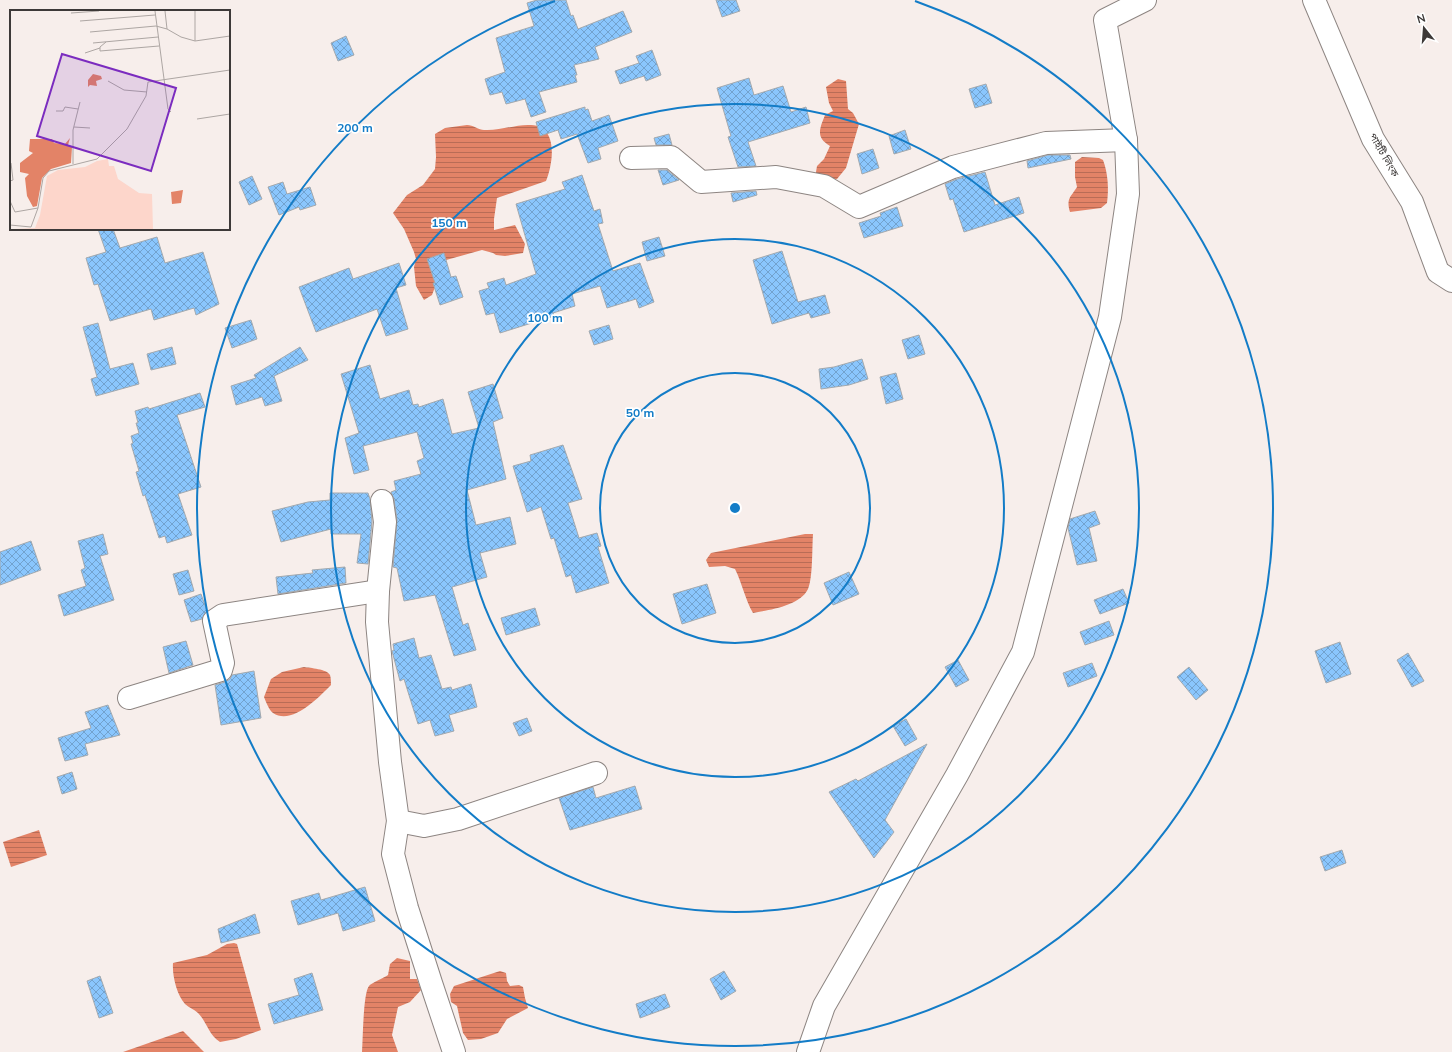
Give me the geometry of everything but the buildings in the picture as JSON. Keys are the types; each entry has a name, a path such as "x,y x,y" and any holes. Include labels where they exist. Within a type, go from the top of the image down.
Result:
{"street":[{"path":"808,1052 824,1006 957,775 1023,652 1110,318 1128,194 1126,140 1105,20 1145,0"},
{"name":"পাইটি লিংক","path":"1314,0 1373,139 1412,202 1438,272 1452,281"},
{"path":"631,158 671,157 701,182 776,177 824,186 859,206 953,167 1046,143 1126,140"},
{"path":"382,501 385,522 378,591 377,622 390,762 398,821 393,854 430,983 454,1052"},
{"path":"129,698 222,670 223,663 214,620 223,615 378,591"},
{"path":"398,821 424,826 458,819 596,773"}],"shaded area":[{"path":"838,79 846,81 848,109 853,113 859,124 846,168 837,179 825,180 815,178 817,166 824,159 830,146 822,139 820,128 825,115 833,111 829,103 826,87"},
{"path":"467,125 484,130 496,130 525,125 540,127 546,132 552,147 549,174 546,181 497,198 494,230 515,225 525,244 523,253 505,256 496,255 482,250 439,262 434,270 435,287 432,295 424,300 416,286 414,267 416,259 414,252 404,229 393,213 407,195 423,185 435,169 435,134 445,128"},
{"path":"1082,157 1099,158 1103,160 1108,181 1107,203 1101,208 1070,212 1069,201 1077,187 1075,162"},
{"path":"805,534 813,534 812,570 808,589 798,600 775,609 753,613 735,569 725,566 709,567 706,560 711,553"},
{"path":"304,667 326,671 330,675 331,685 312,703 297,713 288,716 280,716 273,713 264,697 271,679 282,672"},
{"path":"39,830 47,855 11,867 3,842"},
{"path":"227,944 237,944 261,1030 236,1039 220,1042 210,1032 204,1020 198,1013 182,1000 173,974 173,963 207,955"},
{"path":"397,958 410,961 410,979 417,979 421,990 410,1002 398,1007 392,1035 398,1052 362,1052 364,1007 367,990 370,985 388,975 390,964"},
{"path":"500,971 506,973 507,981 510,986 519,985 523,987 528,1008 507,1019 498,1033 481,1039 468,1040 463,1033 457,1006 451,1002 450,994 454,986"},
{"path":"183,1031 204,1052 123,1052"}]}
